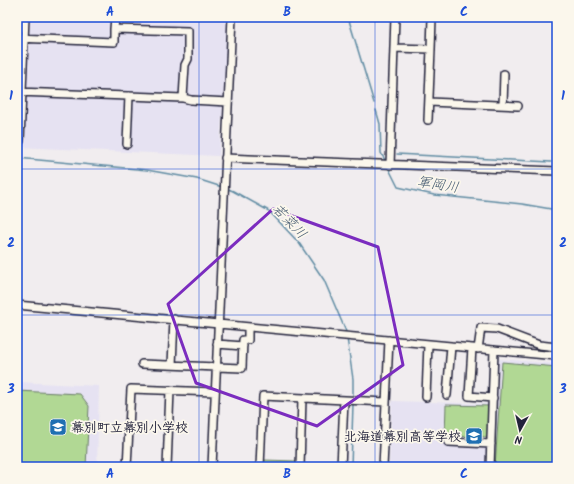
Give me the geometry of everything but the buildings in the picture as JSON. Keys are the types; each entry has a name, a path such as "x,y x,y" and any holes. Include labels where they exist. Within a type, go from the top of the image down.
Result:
{"street":[{"path":"17,141 20,141 19,92 21,38 25,17"},
{"path":"21,38 114,42 115,17"},
{"path":"212,467 232,17"},
{"path":"390,165 396,17"},
{"path":"428,120 430,102 432,17"},
{"path":"114,29 188,31 188,59 185,65 183,98"},
{"path":"394,48 431,49"},
{"path":"503,105 504,74"},
{"path":"19,92 183,98 191,100 228,102"},
{"path":"127,144 129,96"},
{"path":"430,102 518,106"},
{"path":"225,158 557,171"},
{"path":"17,304 557,356"},
{"path":"172,365 174,320"},
{"path":"142,364 242,368 243,340 248,340 248,327"},
{"path":"493,398 469,396 475,348 481,328 497,329 539,345 557,347"},
{"path":"383,467 389,340"},
{"path":"217,344 243,346"},
{"path":"426,397 428,344"},
{"path":"447,395 451,346"},
{"path":"490,467 494,350"},
{"path":"127,467 131,389 215,392"},
{"path":"167,467 170,390"},
{"path":"260,467 262,396 386,402"},
{"path":"300,467 302,398"},
{"path":"341,467 344,400"},
{"path":"448,442 491,444"}],"highlighted area":[{"path":"273,209 378,247 403,365 317,426 196,383 168,304"}],"shaded area":[{"path":"17,17 229,17 219,156 17,147"},
{"name":"北海道幕別高等学校","path":"499,359 557,364 557,467 389,467 392,401 497,404"},
{"name":"幕別町立幕別小学校","path":"17,382 99,386 97,467 17,467"}],"green space":[{"path":"502,362 557,367 557,467 495,467"},
{"name":"幕別町立幕別小学校","path":"17,391 80,394 89,406 86,467 17,467"},
{"path":"446,405 490,406 489,437 445,436"},
{"path":"263,460 297,461 297,467 263,467"}],"waterway":[{"name":"軍岡川","path":"348,17 374,103"},
{"name":"軍岡川","path":"376,110 380,124 381,153 386,162"},
{"path":"397,154 551,162"},
{"name":"若菜川","path":"17,158 147,170 197,179 222,187"},
{"name":"軍岡川","path":"388,167 398,187 434,195 522,204 557,210"},
{"name":"若菜川","path":"226,188 269,211 299,243 324,280 347,334"},
{"name":"若菜川","path":"347,338 353,379 353,398"},
{"name":"若菜川","path":"351,467 353,404"}],"place":[{"name":"幕別町立幕別小学校","path":"58,427"},
{"name":"北海道幕別高等学校","path":"474,436"}]}
